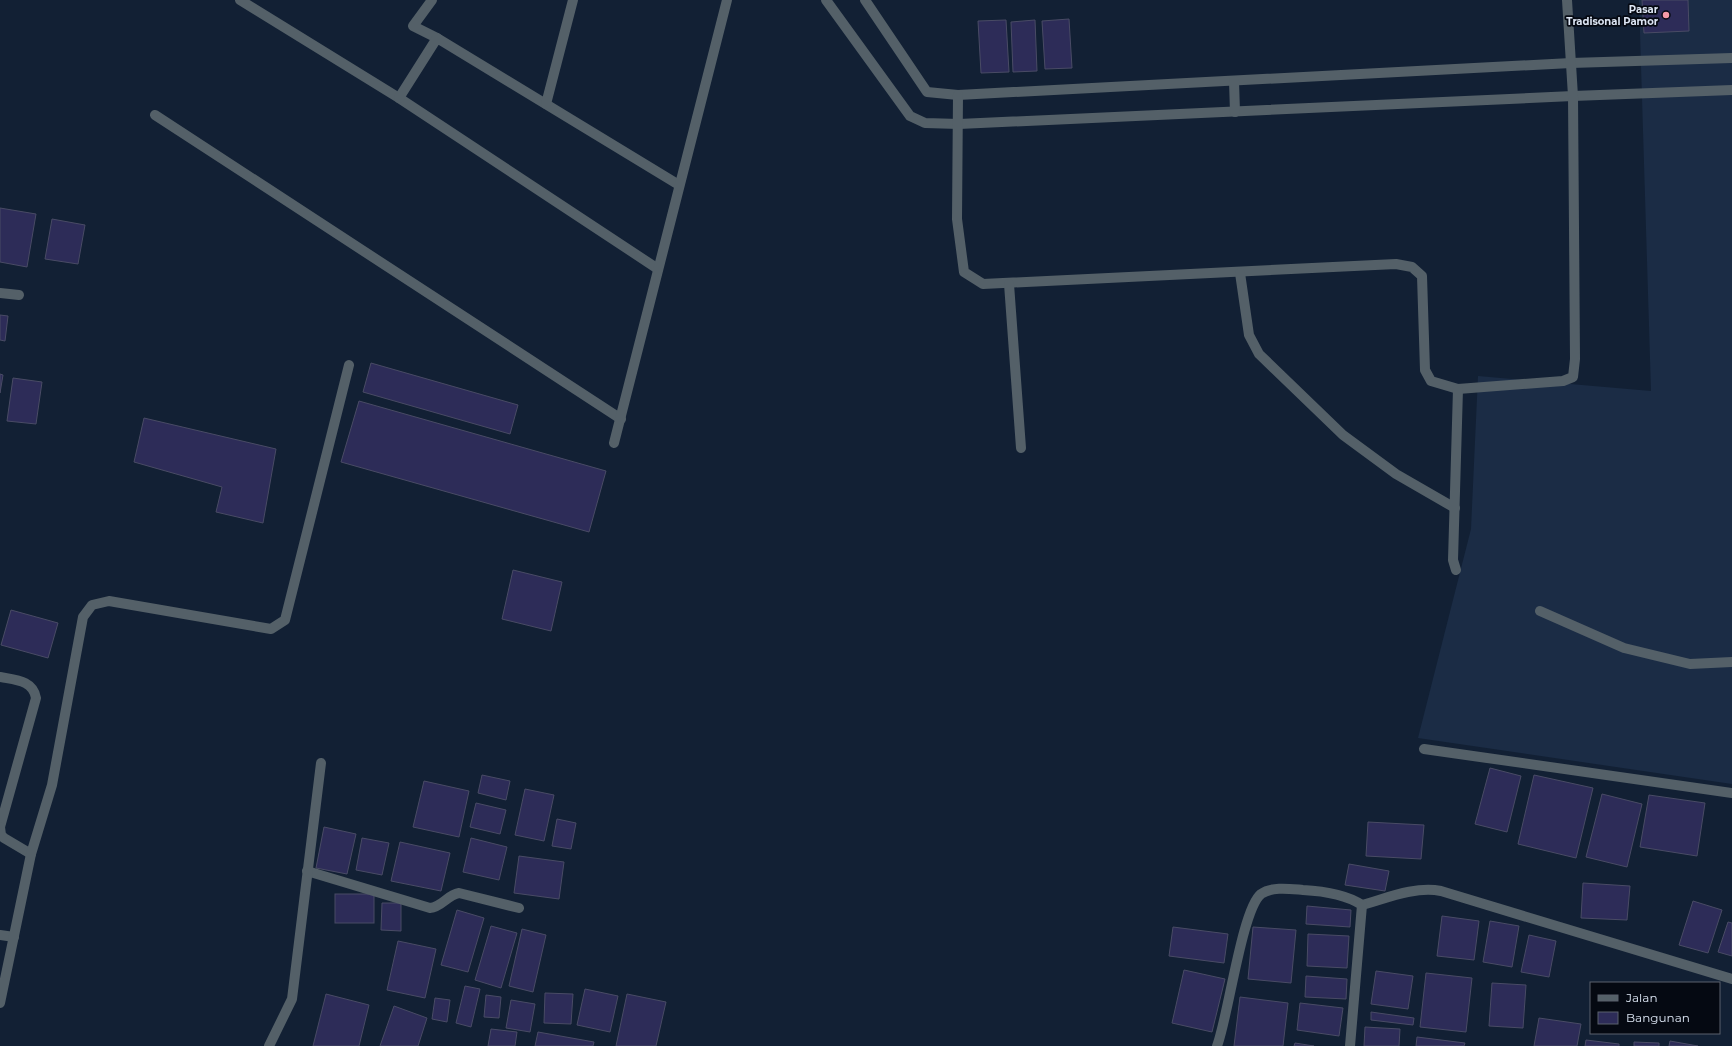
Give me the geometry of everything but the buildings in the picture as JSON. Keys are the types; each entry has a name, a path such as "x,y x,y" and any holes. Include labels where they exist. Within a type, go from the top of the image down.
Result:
{"street":[{"path":"240,0 398,98 658,269"},
{"path":"432,0 414,26 437,38 679,186"},
{"path":"546,104 573,0"},
{"path":"614,443 727,0"},
{"path":"826,0 910,116 925,123 958,124 1732,90"},
{"path":"864,0 927,92 958,95 1571,63 1732,58"},
{"path":"958,95 958,219 964,272 982,284 1240,273 1396,264 1412,267 1422,276 1425,370 1431,381 1458,389 1563,381 1573,377 1575,359 1573,96 1567,0"},
{"path":"398,98 437,38"},
{"path":"1234,81 1235,112"},
{"path":"155,116 620,419"},
{"path":"1240,273 1249,335 1259,354 1343,435 1396,474 1455,508"},
{"path":"1009,284 1021,448"},
{"path":"0,293 19,295"},
{"path":"0,1003 31,854 52,785 83,617 92,604 109,600 271,629 285,620 349,365"},
{"path":"1456,570 1453,560 1458,389"},
{"path":"1540,611 1624,648 1690,664 1732,662"},
{"path":"0,676 28,683 34,690 36,698 0,827 1,835 4,838 31,854"},
{"path":"1424,749 1732,793"},
{"path":"269,1046 292,999 321,762"},
{"path":"308,871 430,908 438,907 454,894 459,893 519,908"},
{"path":"1217,1046 1237,960 1254,902 1270,890 1310,891 1353,899 1362,905 1428,888 1732,979"},
{"path":"1350,1046 1362,905"},
{"path":"0,935 14,937"}],"shaded area":[{"path":"1639,0 1732,0 1732,784 1418,738 1471,529 1478,376 1651,391"}],"place":[{"name":"Pasar Tradisonal Pamor","path":"1666,15"}]}
